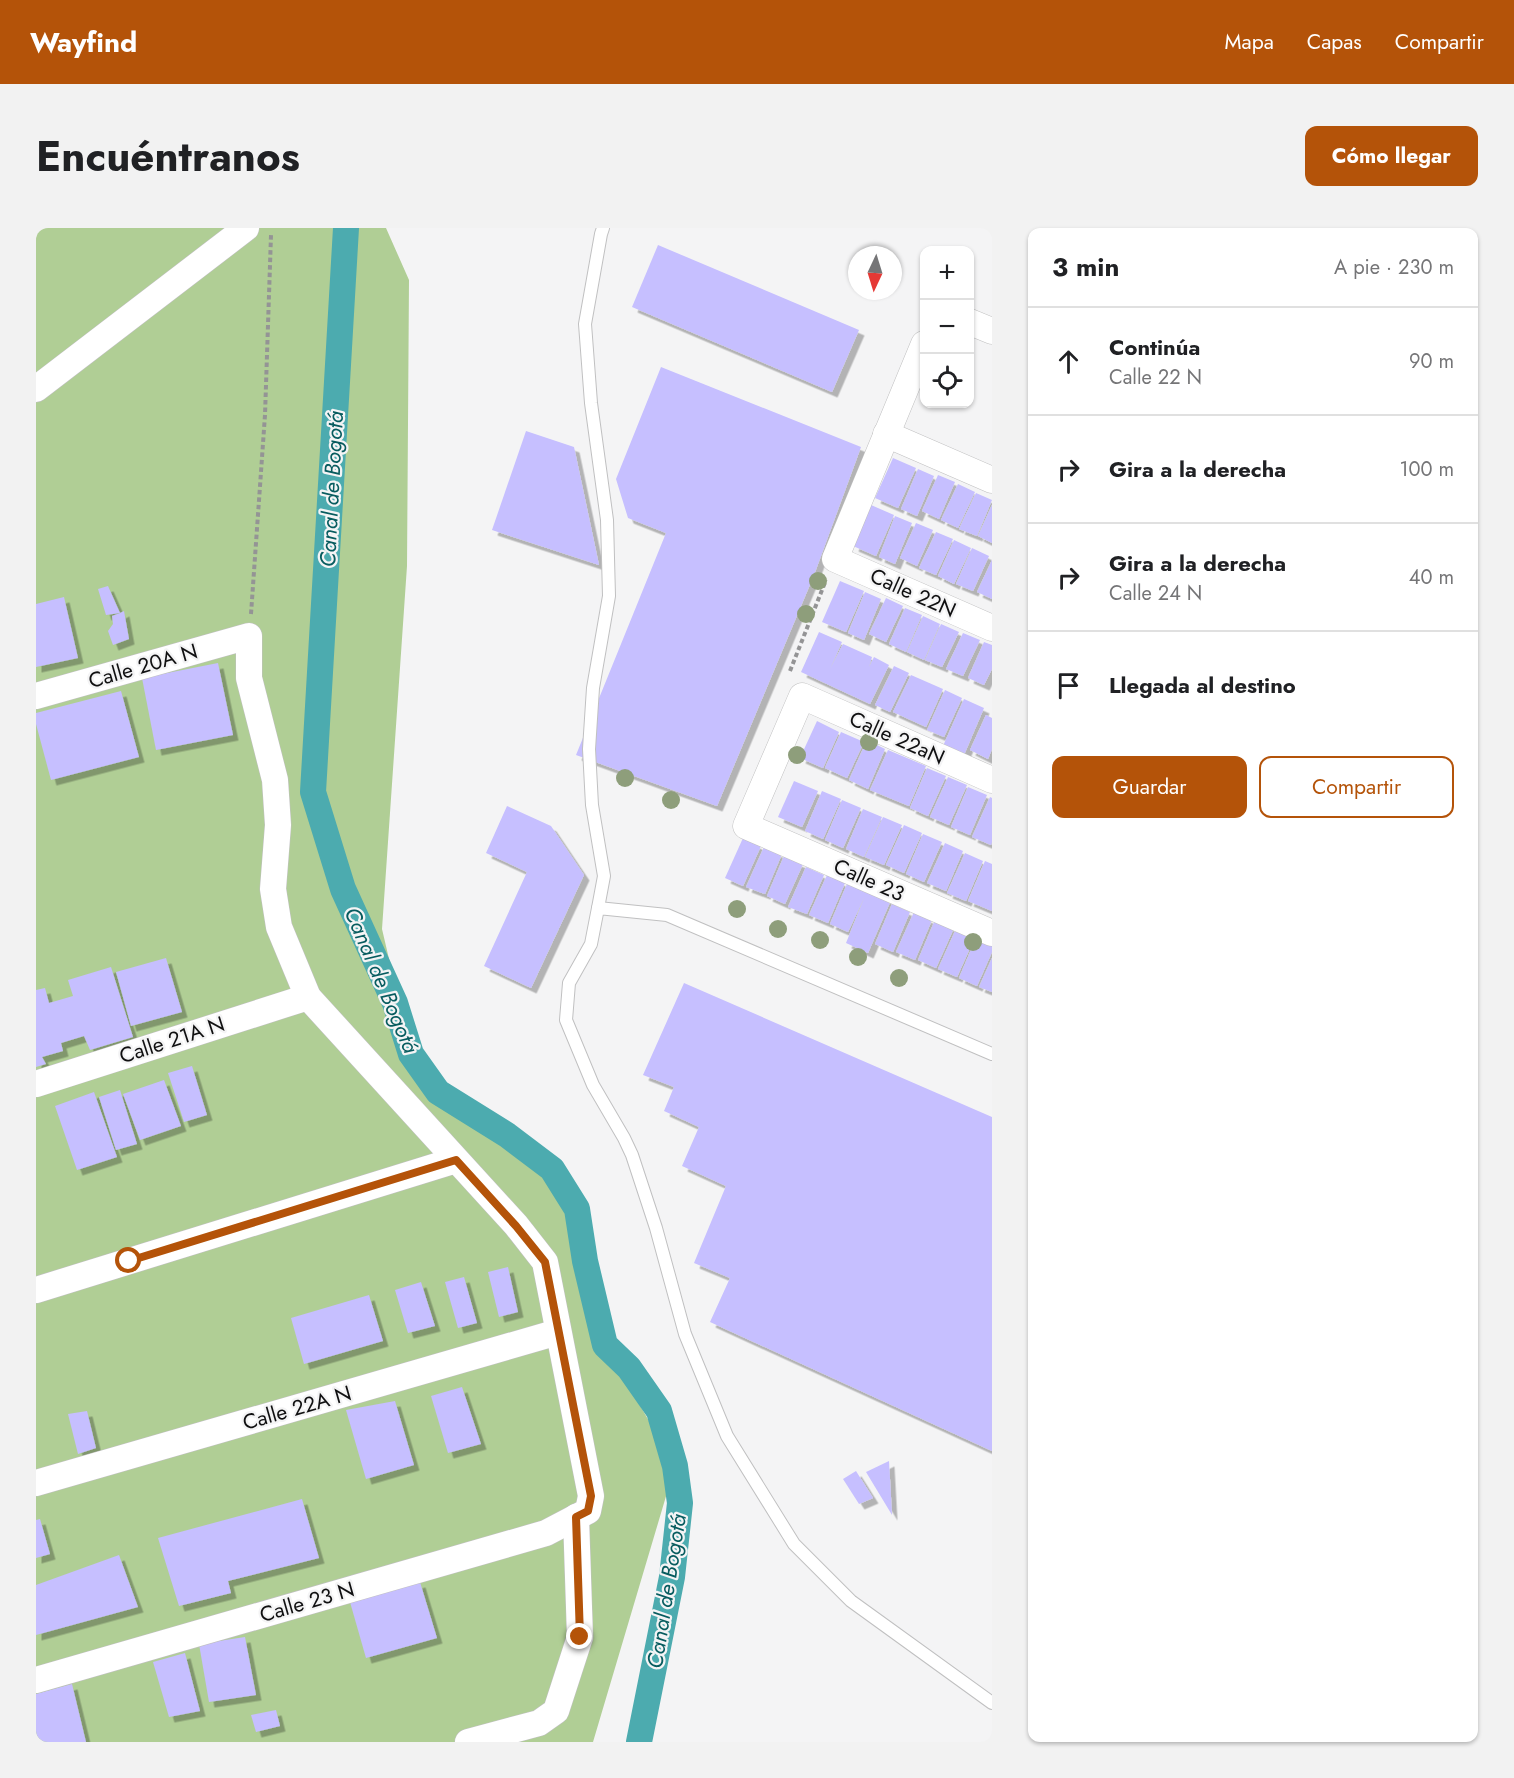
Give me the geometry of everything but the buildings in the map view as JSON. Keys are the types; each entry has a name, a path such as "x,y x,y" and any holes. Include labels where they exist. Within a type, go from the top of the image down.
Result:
{"street":[{"path":"36,389 246,228"},
{"path":"974,324 992,331"},
{"path":"835,559 920,353"},
{"path":"886,434 992,480"},
{"name":"Calle 22N","path":"835,559 992,627"},
{"path":"249,636 249,678 275,780 278,825 273,889 279,927 308,997 516,1226 545,1262 591,1496 588,1511 576,1517 580,1637 556,1711 539,1723 468,1742"},
{"name":"Calle 20A N","path":"36,696 249,636"},
{"name":"Calle 22aN","path":"746,826 802,696 992,780"},
{"name":"Calle 23","path":"746,826 992,933"},
{"name":"Calle 21A N","path":"36,1084 308,997"},
{"path":"36,1290 456,1160"},
{"name":"Calle 22A N","path":"36,1483 558,1332"},
{"name":"Calle 23 N","path":"36,1680 546,1533 576,1517"}],"lane":[{"path":"603,228 585,324 591,403 607,520 609,596 593,688 589,749 591,805 604,876 591,944 569,983 566,1020 592,1085 632,1155 656,1228 685,1334 727,1436 794,1544 851,1601 992,1703"},
{"path":"598,908 668,915 992,1054"}],"path":[{"path":"249,636 265,415 271,228"},
{"path":"790,671 835,559"}],"green space":[{"path":"36,228 386,228 409,280 407,566 382,929 411,1053 566,1191 605,1345 675,1466 593,1742 36,1742"}],"waterway":[{"name":"Canal de Bogotá","path":"346,228 313,792 343,889 395,1003 411,1054 438,1092 507,1135 552,1169 577,1209 585,1261 605,1345 629,1368 659,1411 675,1466 680,1503 672,1577 639,1742"}],"route":[{"path":"129,1261 456,1160 516,1226 545,1262 591,1496 588,1511 576,1517 580,1637"}]}
